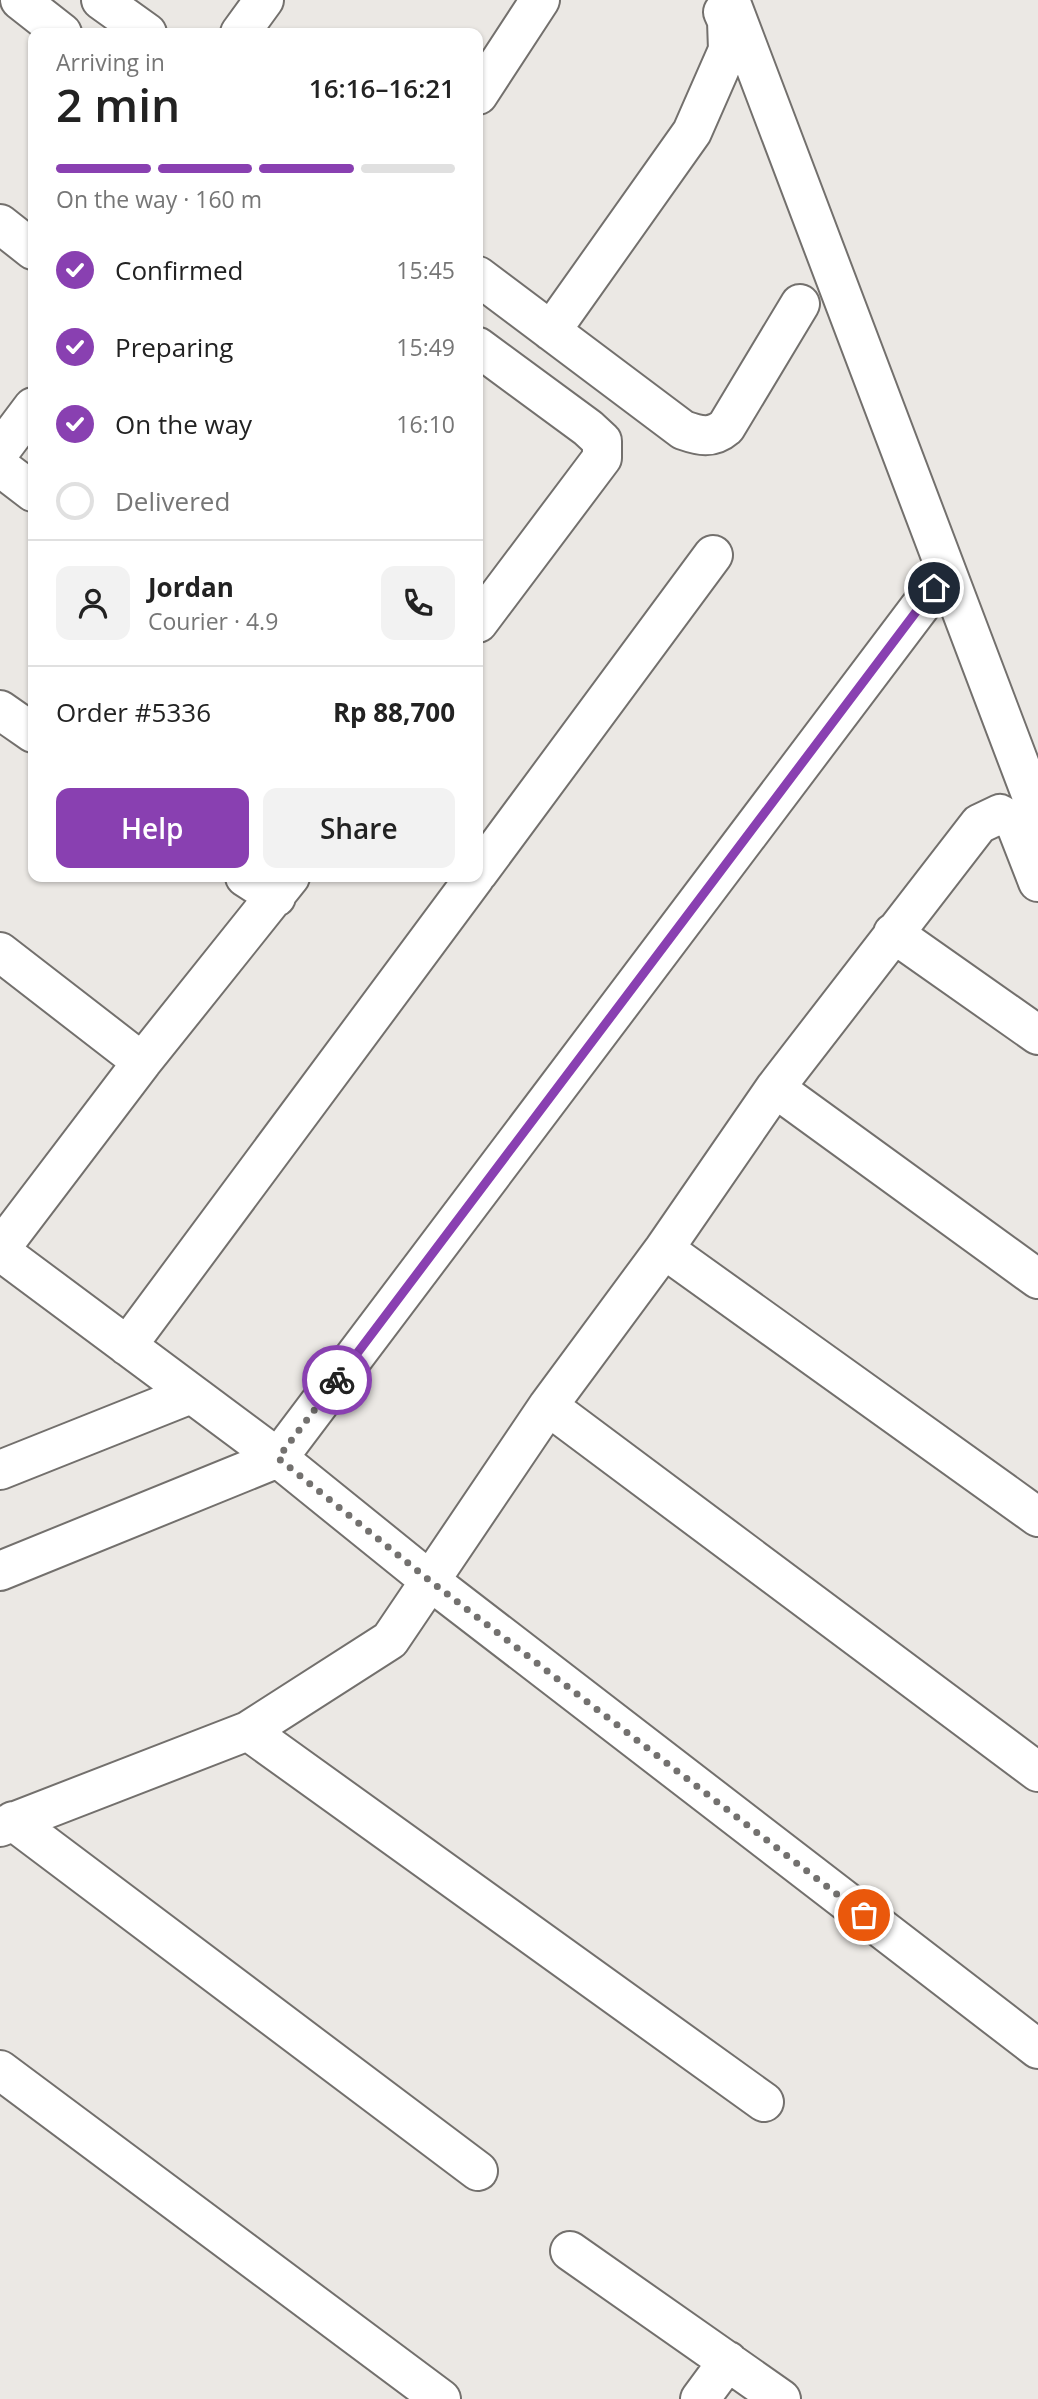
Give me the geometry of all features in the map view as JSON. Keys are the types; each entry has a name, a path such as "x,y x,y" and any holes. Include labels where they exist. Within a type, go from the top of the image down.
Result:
{"street":[{"path":"20,0 56,28"},
{"path":"101,0 140,28"},
{"path":"244,28 264,0"},
{"path":"483,87 540,0"},
{"path":"551,331 692,132 729,50 727,21 718,0"},
{"path":"730,0 1038,813"},
{"path":"0,224 28,246"},
{"path":"483,280 683,430 705,437 726,427 800,304"},
{"path":"483,351 602,441 602,458 485,599"},
{"path":"0,451 28,414"},
{"path":"0,467 28,488"},
{"path":"483,866 713,555"},
{"path":"0,1572 278,1458 934,588"},
{"path":"0,710 28,730"},
{"path":"7,1824 248,1731 390,1640 548,1406 664,1249 775,1088 979,824 1000,814 1016,823 1038,882"},
{"path":"127,1346 471,882"},
{"path":"270,884 142,1062 0,1250 278,1458 429,1580 1038,2049"},
{"path":"893,933 1038,1035"},
{"path":"0,952 142,1062"},
{"path":"775,1088 1038,1279"},
{"path":"664,1249 1038,1517"},
{"path":"0,1470 191,1394"},
{"path":"548,1406 1038,1772"},
{"path":"248,1731 764,2102"},
{"path":"7,1824 478,2171"},
{"path":"0,2070 441,2399"},
{"path":"570,2251 781,2399"},
{"path":"700,2399 728,2361"}],"way so far":[{"path":"337,1380 278,1458 429,1580 864,1915"}],"route":[{"path":"337,1380 934,588"}]}
